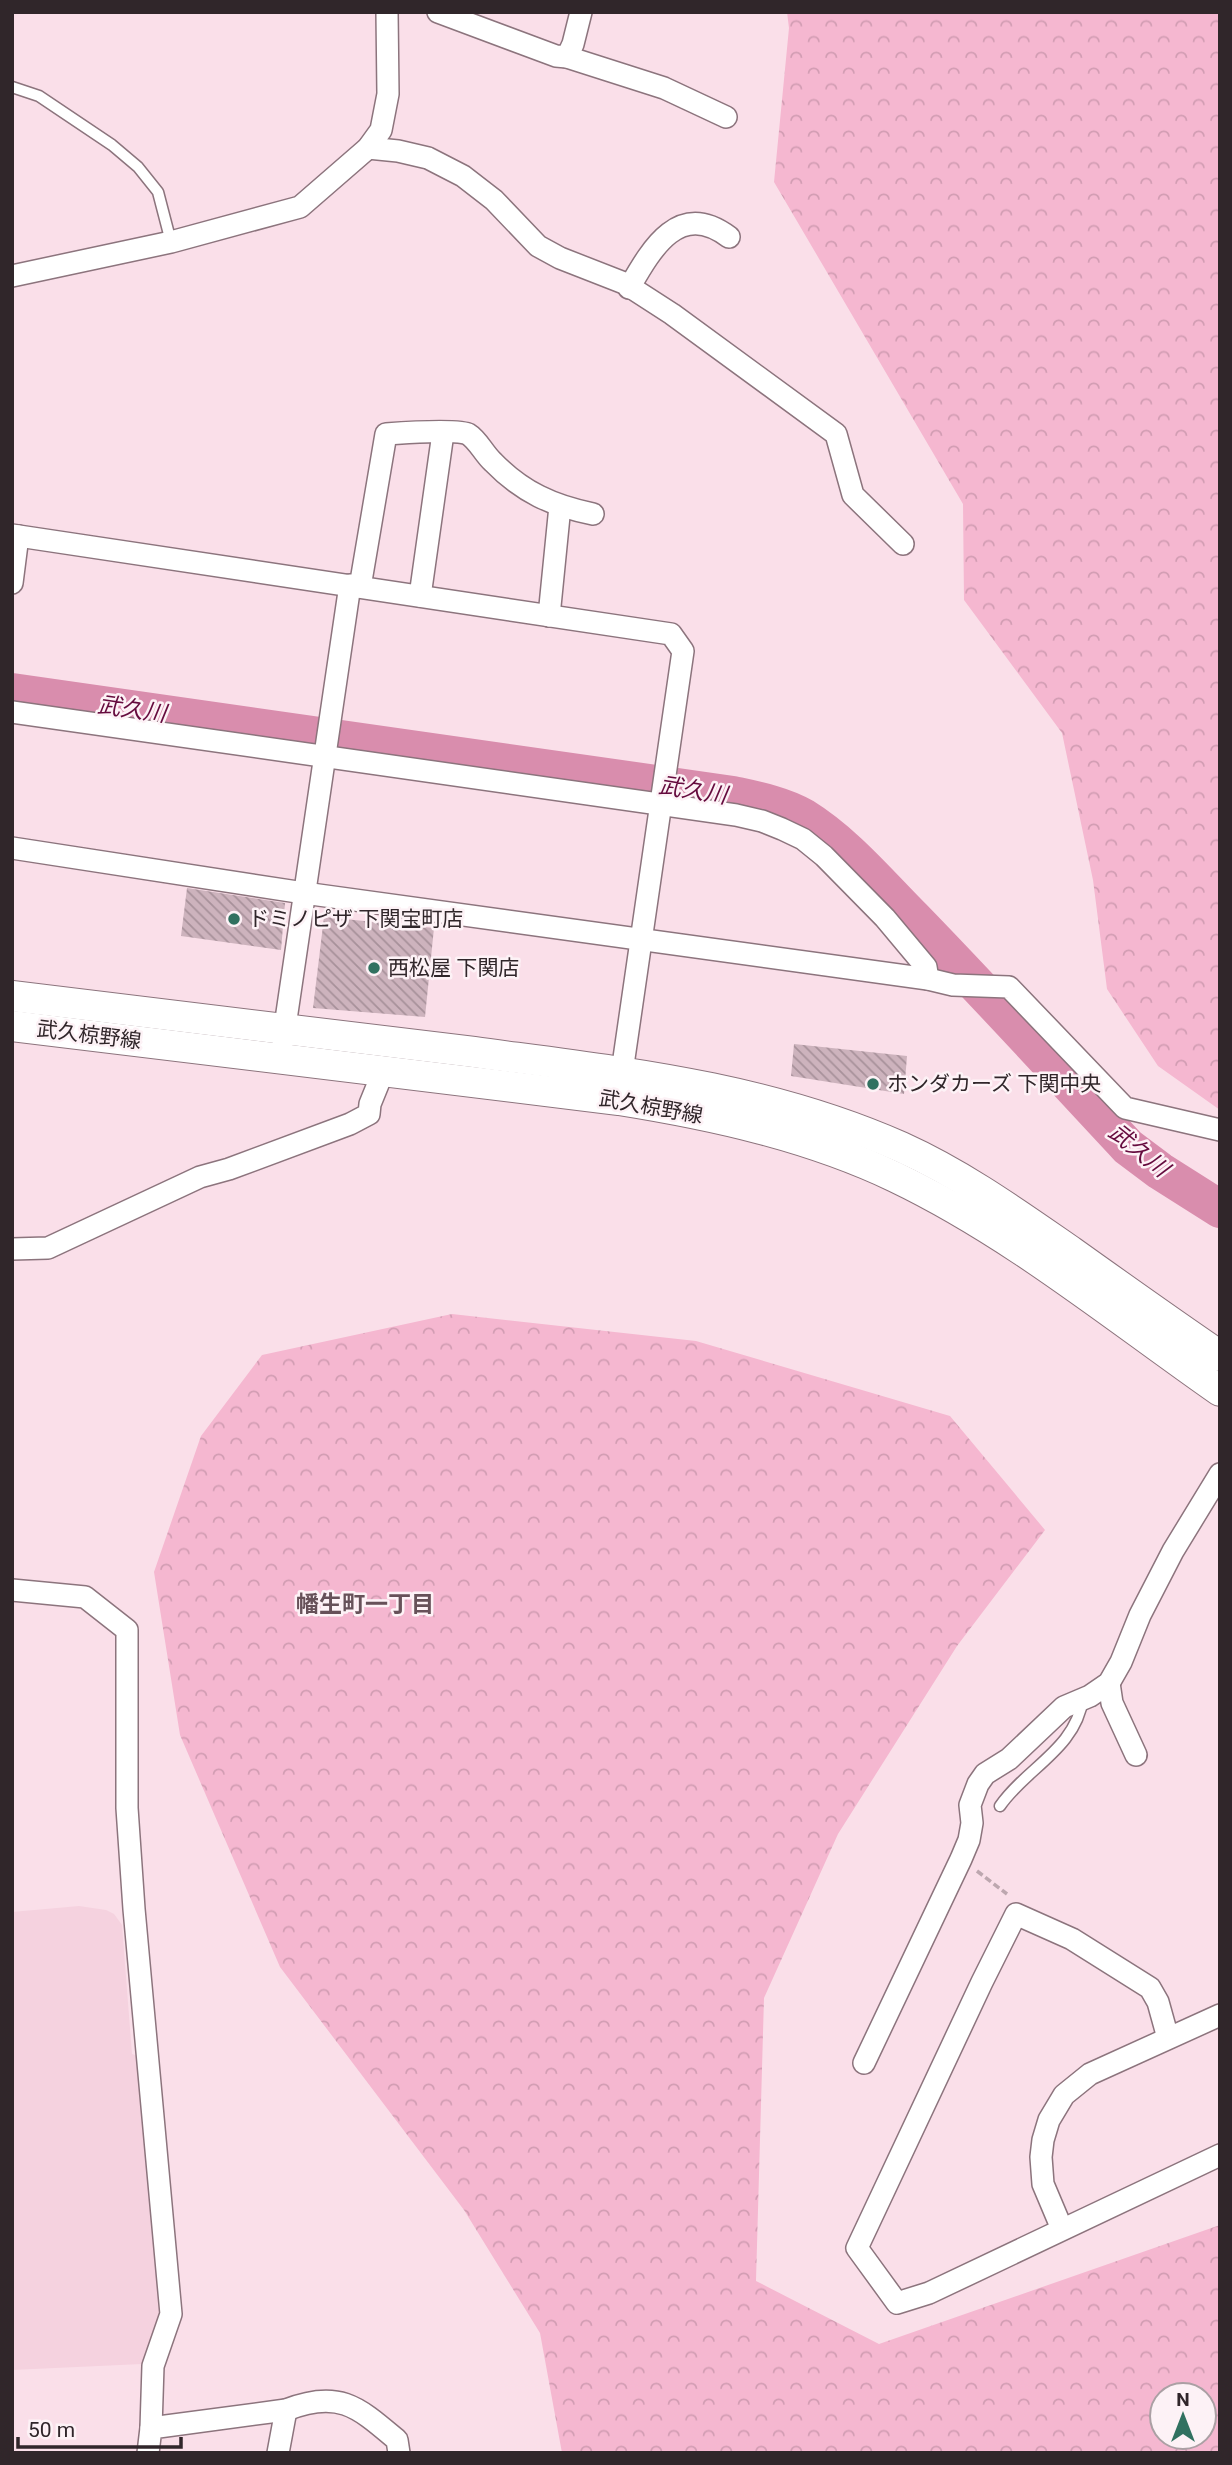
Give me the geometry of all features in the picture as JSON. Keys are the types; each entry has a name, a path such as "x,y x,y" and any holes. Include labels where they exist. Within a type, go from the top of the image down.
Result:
{"main road":[{"name":"武久椋野線","path":"12,996 622,1072 681,1080 753,1096 823,1117 902,1147 973,1184 1220,1356"},
{"name":"武久椋野線","path":"12,1026 619,1100 678,1109 816,1145 894,1176 958,1210 1032,1257 1220,1391"}],"street":[{"path":"12,276 170,242 300,207 368,148 381,130 387,106 387,12"},
{"path":"438,12 556,56 568,57 664,88 726,117"},
{"path":"568,57 581,12"},
{"path":"368,148 398,151 440,163 479,186 538,246 624,284 672,314 836,434 853,495 903,544"},
{"path":"629,288 661,240 688,223 713,226 729,237"},
{"path":"281,1058 330,723 386,434 443,433 454,430 467,433 504,472 545,501 593,514"},
{"path":"420,596 443,433"},
{"path":"549,615 560,506"},
{"path":"12,583 15,536 671,634 683,651 622,1072"},
{"path":"12,712 661,802 762,821 803,839 824,856 885,918 926,967 928,979"},
{"path":"12,848 304,893 928,979 953,985 1009,987 1125,1108 1220,1130"},
{"path":"12,1249 48,1248 200,1177 229,1169 350,1124 369,1114 370,1104 383,1072"},
{"path":"864,2063 961,1860 972,1823 970,1805 985,1774 1009,1759 1064,1707 1109,1683 1173,1551 1220,1474"},
{"path":"12,1590 85,1597 127,1630 127,1808 170,2314 153,2366 148,2453"},
{"path":"1109,1683 1112,1703 1136,1755"},
{"path":"1168,2038 1158,2002 1150,1988 1072,1939 1016,1914 857,2248 897,2303 929,2293 1220,2155"},
{"path":"1062,2229 1041,2173 1043,2140 1049,2120 1065,2095 1090,2074 1220,2015"},
{"path":"151,2428 286,2410 302,2403 323,2401 354,2406 397,2440 399,2453"},
{"path":"278,2453 286,2410"}],"lane":[{"path":"12,87 39,96 112,145 138,167 158,192 170,242"},
{"path":"1000,1807 1010,1792 1035,1768 1050,1759 1066,1740 1078,1720 1083,1698"}],"path":[{"path":"961,1860 1012,1898 1016,1914"}],"shaded area":[{"path":"79,1906 106,1910 114,1914 122,1925 132,2054 138,2056 146,2130 160,2313 142,2364 12,2370 12,1912"}],"green space":[{"path":"787,12 1220,12 1220,1110 1158,1066 1107,989 1093,880 1062,733 964,600 963,504 774,182 789,28"},
{"path":"452,1314 696,1341 950,1416 1045,1530 957,1646 838,1834 764,1998 756,2281 879,2344 1220,2225 1220,2453 562,2453 540,2333 464,2210 280,1967 180,1735 154,1572 201,1436 262,1355"}],"building":[{"name":"ドミノピザ 下関宝町店","path":"187,888 285,903 281,950 181,936"},
{"name":"西松屋 下関店","path":"324,917 434,928 425,1017 313,1008"},
{"name":"ホンダカーズ 下関中央","path":"794,1044 907,1056 904,1094 791,1076"}],"waterway":[{"name":"武久川","path":"12,692 733,795 769,803 795,813 818,827 861,864 1128,1147 1220,1209"}],"place":[{"name":"ドミノピザ 下関宝町店","path":"234,919"},
{"name":"西松屋 下関店","path":"374,968"},
{"name":"ホンダカーズ 下関中央","path":"873,1084"}],"district":[{"name":"幡生町一丁目","path":"365,1604"}]}
